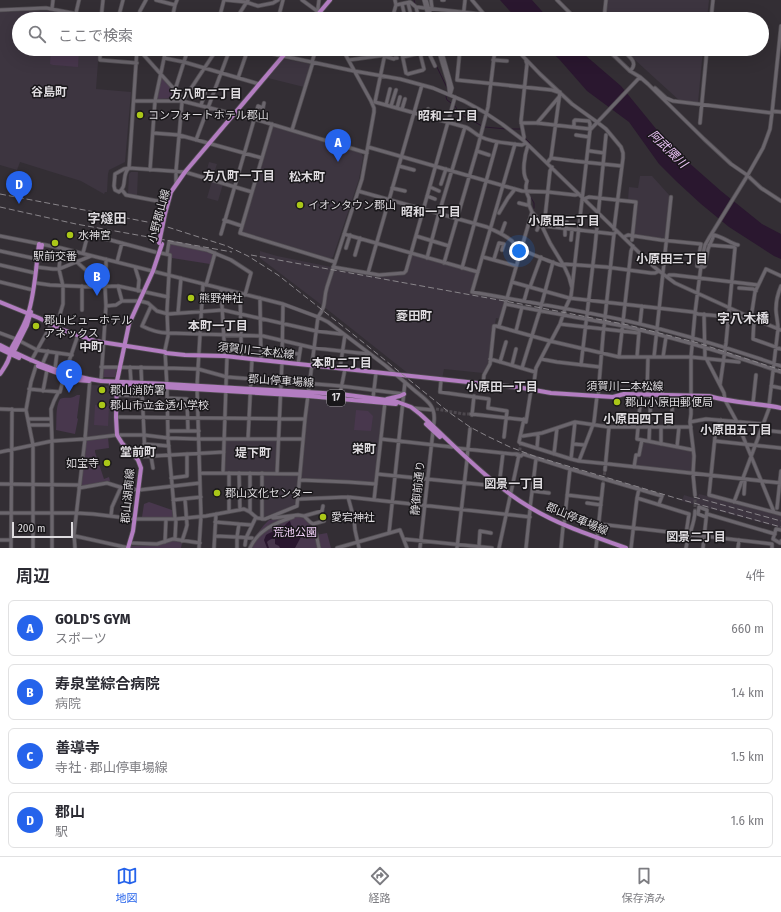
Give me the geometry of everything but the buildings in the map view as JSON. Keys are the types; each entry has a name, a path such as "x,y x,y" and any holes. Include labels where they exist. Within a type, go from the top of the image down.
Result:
{"main road":[{"path":"320,12 330,0"},
{"name":"小野郡山線","path":"117,383 129,324 153,271 161,243 171,192 185,172 283,56"},
{"name":"小野郡山線","path":"166,215 176,184"},
{"path":"0,374 5,367 29,314 36,283 37,259 40,244"},
{"path":"29,314 40,244"},
{"name":"須賀川二本松線","path":"0,302 29,314 56,328 103,343 124,345 166,353 282,362 551,393 613,397 624,394 710,396 718,399 769,405 781,408"},
{"path":"0,346 12,352"},
{"path":"0,349 12,352"},
{"name":"郡山停車場線","path":"12,352 31,361 55,369 65,375"},
{"name":"郡山停車場線","path":"12,352 36,366 77,380 281,392 385,401"},
{"name":"郡山停車場線","path":"90,381 117,383"},
{"path":"117,383 117,435"},
{"name":"郡山停車場線","path":"308,394 340,394 373,398 411,408 510,496 530,509 563,526 620,548"},
{"path":"385,401 404,394"},
{"name":"郡山停車場線","path":"403,405 434,429"},
{"name":"郡山湖南線","path":"117,435 123,444 136,457 141,468 134,531 129,546"},
{"name":"郡山停車場線","path":"597,539 626,548"}],"street":[{"path":"52,9 53,0"},
{"path":"76,12 79,0"},
{"path":"102,12 103,0"},
{"path":"120,12 123,0"},
{"path":"140,12 146,0"},
{"path":"156,0 175,5"},
{"path":"174,12 177,0"},
{"path":"221,12 225,0 248,1 256,6 260,6 273,3 278,0"},
{"path":"280,12 283,0"},
{"path":"302,0 320,12"},
{"path":"319,0 318,8 320,12"},
{"path":"413,0 417,12"},
{"path":"425,0 430,12"},
{"path":"429,8 431,0"},
{"path":"393,12 394,1 410,2 415,6 464,12 465,0"},
{"path":"472,0 482,12"},
{"path":"557,0 569,12"},
{"path":"605,12 606,0"},
{"path":"712,12 713,0"},
{"path":"240,12 248,1"},
{"path":"405,2 409,12"},
{"path":"0,10 41,8 70,12"},
{"path":"695,495 690,422 691,357 702,258 707,241 763,148 770,130 781,26"},
{"path":"100,56 100,60 136,63"},
{"path":"122,190 125,173 129,168 136,56"},
{"path":"145,56 181,97 182,101"},
{"path":"175,90 186,56"},
{"path":"176,184 182,101 212,56"},
{"path":"196,140 228,56"},
{"path":"238,78 246,56"},
{"path":"283,56 413,82 455,97 486,113 507,127 525,142 598,212 615,232 624,237 659,271 675,283 752,319 779,329"},
{"path":"292,130 314,56"},
{"path":"0,513 76,513 135,519 176,519 244,509 262,519 271,517 297,506 305,419 318,317 325,306 324,298 333,267 362,179 374,112 373,105 346,56"},
{"path":"349,60 377,56"},
{"path":"373,105 375,102 384,56"},
{"path":"386,56 394,59 397,58"},
{"path":"406,56 403,57 406,72 410,74 413,82"},
{"path":"410,74 424,69 421,56"},
{"path":"430,56 435,66"},
{"path":"441,56 450,95"},
{"path":"459,56 457,80 559,92"},
{"path":"444,263 477,151 486,113 494,56"},
{"path":"522,56 559,92 579,109 598,121 621,147 623,153 603,329 598,396 593,425 579,461"},
{"path":"614,56 630,71 670,100 781,112"},
{"path":"628,56 634,62 633,68 630,71"},
{"path":"700,123 706,56"},
{"path":"150,170 155,101 164,58 184,62 259,84"},
{"path":"493,60 507,61"},
{"path":"526,60 527,64 521,123 525,142 524,176 527,181 526,191 532,212 543,228 568,273 572,288"},
{"path":"590,129 639,78"},
{"path":"775,80 781,80"},
{"path":"648,84 731,164 761,188 781,201"},
{"path":"368,273 422,85"},
{"path":"386,105 390,89"},
{"path":"201,105 206,90"},
{"path":"391,106 396,90"},
{"path":"552,158 559,92"},
{"path":"397,108 400,97"},
{"path":"333,267 379,275 404,273 406,271 455,97"},
{"path":"538,123 558,97"},
{"path":"402,109 405,99"},
{"path":"134,101 182,101 201,105 367,152"},
{"path":"375,102 465,127 480,137 497,142 523,145 525,142"},
{"path":"220,234 258,106 263,108 264,103"},
{"path":"426,116 428,108"},
{"path":"574,127 575,120 589,121 590,124 571,296 560,324 535,372 519,442 579,461 780,483"},
{"path":"521,123 538,123 590,129"},
{"path":"272,124 240,233 335,262"},
{"path":"427,258 465,127"},
{"path":"153,133 179,135 262,158"},
{"path":"581,365 606,135"},
{"path":"576,136 589,137"},
{"path":"462,268 497,142"},
{"path":"514,144 472,292 541,304 657,328 781,366"},
{"path":"368,147 516,189 575,195 579,194"},
{"path":"477,151 489,155"},
{"path":"590,151 604,153"},
{"path":"547,162 552,158 622,166"},
{"path":"399,166 414,170"},
{"path":"543,228 550,171 552,167"},
{"path":"122,190 118,191 114,188 114,176 124,169 129,168 185,172 252,192"},
{"path":"441,184 446,169"},
{"path":"597,174 602,174"},
{"path":"430,187 439,191"},
{"path":"392,188 405,191"},
{"path":"499,213 516,189"},
{"path":"122,190 126,195 168,203"},
{"path":"358,191 439,213 490,229 512,241 521,249 563,265 592,266 651,273 659,271"},
{"path":"427,196 435,199"},
{"path":"583,198 588,197 636,202 632,238"},
{"path":"654,357 671,197"},
{"path":"518,203 527,206 529,205"},
{"path":"499,326 532,212"},
{"path":"224,220 242,226"},
{"path":"565,235 567,222"},
{"path":"501,234 505,223"},
{"path":"537,230 540,223"},
{"path":"543,228 615,232"},
{"path":"571,240 572,230"},
{"path":"83,253 88,234 170,255 168,333 165,350 168,446 176,519 175,539"},
{"path":"344,234 478,272"},
{"path":"346,248 350,235"},
{"path":"624,237 628,235 632,238 701,244 697,266 701,267"},
{"path":"701,267 705,266 706,256 714,236 716,235 738,245"},
{"path":"0,236 83,253 221,288 283,304 318,317 328,322 405,382 427,400 434,409"},
{"path":"416,236 449,246"},
{"path":"355,254 360,238"},
{"path":"167,254 169,242 203,249 231,260 251,273 245,295"},
{"path":"117,262 122,243"},
{"path":"494,259 499,243 504,244 502,250"},
{"path":"710,245 735,248 724,360 720,385"},
{"path":"619,357 631,251 633,246"},
{"path":"56,328 60,319 63,304 63,286 59,269 61,248"},
{"path":"68,250 69,255 105,287"},
{"path":"0,251 37,259"},
{"path":"199,548 201,497 197,387 199,334 204,284 215,253"},
{"path":"37,267 59,269 91,255"},
{"path":"483,257 516,266"},
{"path":"524,301 541,257"},
{"path":"101,381 106,306 106,259"},
{"path":"522,368 553,262"},
{"path":"0,265 35,273"},
{"path":"135,267 139,280 138,291"},
{"path":"781,276 766,269 758,285 752,306 753,339 781,349"},
{"path":"667,277 670,275 758,285"},
{"path":"178,313 181,278"},
{"path":"0,282 33,290"},
{"path":"512,282 569,298 588,301 742,318 745,315"},
{"path":"36,283 63,286 118,286 168,297"},
{"path":"82,286 82,310"},
{"path":"118,286 122,301"},
{"path":"734,502 756,446 769,405 775,347 779,329 776,308 781,286"},
{"path":"221,288 227,377 223,473"},
{"path":"739,288 753,289 756,291"},
{"path":"240,293 241,358"},
{"path":"260,298 261,360"},
{"path":"106,306 116,306 122,301 140,301 148,303 157,311 168,314 222,310 316,331 344,334"},
{"path":"277,473 283,341 283,304"},
{"path":"506,304 604,322 640,332"},
{"path":"151,306 142,326 152,331 162,333 261,336 314,348 368,354"},
{"path":"640,324 642,306"},
{"path":"516,331 522,307"},
{"path":"776,308 781,310"},
{"path":"704,314 704,358 707,360 724,393 725,400 737,422 774,512"},
{"path":"560,324 640,332 666,337 724,353 781,372"},
{"path":"31,361 51,325"},
{"path":"482,384 484,375 490,364 494,326 499,326 550,341 619,357 691,357 739,362"},
{"path":"637,357 640,332"},
{"path":"0,333 37,350 72,355"},
{"path":"340,394 343,369 344,334"},
{"path":"52,548 51,409 54,400 60,392 78,335"},
{"path":"664,357 666,337"},
{"path":"500,362 506,342"},
{"path":"298,364 301,345"},
{"path":"512,365 516,349"},
{"path":"261,350 299,354"},
{"path":"42,365 48,352"},
{"path":"55,369 57,353"},
{"path":"365,371 368,354"},
{"path":"648,357 649,441"},
{"path":"248,439 252,359"},
{"path":"490,359 535,372"},
{"path":"541,359 600,367"},
{"path":"33,548 34,445 26,410 29,389 36,366"},
{"path":"101,366 198,370 227,377 341,386 404,394"},
{"path":"130,367 132,396"},
{"path":"141,367 145,456"},
{"path":"43,391 47,370"},
{"path":"373,398 376,373"},
{"path":"753,403 756,375"},
{"path":"441,380 440,392 489,399 488,408 507,411 504,436"},
{"path":"75,548 76,513 90,381"},
{"path":"389,533 405,382"},
{"path":"662,384 662,395"},
{"path":"771,386 781,388"},
{"path":"29,389 58,393"},
{"path":"641,394 637,439 693,450"},
{"path":"116,395 142,396"},
{"path":"672,413 673,395"},
{"path":"474,396 472,415 525,420"},
{"path":"167,398 187,399 188,431"},
{"path":"374,500 385,401"},
{"path":"116,403 187,407"},
{"path":"411,408 434,409"},
{"path":"0,409 26,410"},
{"name":"静御前通り","path":"420,548 434,429 434,409"},
{"path":"11,548 12,410"},
{"path":"116,417 305,419"},
{"path":"28,419 51,419"},
{"path":"690,422 706,419 763,424"},
{"path":"522,443 525,420"},
{"path":"721,420 716,427 709,495 781,514"},
{"path":"522,436 542,433 575,422 609,427 691,427"},
{"path":"571,459 575,422"},
{"path":"29,425 51,425"},
{"path":"605,470 609,427"},
{"path":"661,427 661,444"},
{"path":"677,447 679,427"},
{"path":"554,454 556,428"},
{"path":"458,546 470,429"},
{"path":"761,430 781,432"},
{"path":"168,431 199,431"},
{"path":"522,443 525,438 538,436 542,433"},
{"path":"0,452 52,441 117,435 144,435 168,438 199,439 303,439"},
{"path":"537,448 538,436"},
{"path":"381,439 519,455 523,454 570,470 662,496 659,504"},
{"path":"634,467 636,455 639,455 642,440"},
{"path":"715,441 781,448"},
{"path":"144,444 168,446"},
{"path":"572,444 585,445"},
{"path":"136,457 224,452"},
{"path":"377,474 497,486 503,453"},
{"path":"171,478 187,476 187,454"},
{"path":"499,548 519,455"},
{"path":"151,456 152,468"},
{"path":"526,548 536,459"},
{"path":"561,548 570,470"},
{"path":"777,508 780,493 781,472"},
{"path":"200,473 300,474"},
{"path":"229,473 229,511"},
{"path":"239,473 240,510"},
{"path":"250,473 250,512"},
{"path":"262,473 262,519"},
{"path":"744,479 744,494"},
{"path":"300,480 376,484"},
{"path":"0,484 79,487 107,483 139,490 200,483"},
{"path":"596,548 603,484"},
{"path":"111,516 112,507 121,487"},
{"path":"631,548 639,489"},
{"path":"533,492 549,493"},
{"path":"567,495 601,499"},
{"path":"173,500 201,497"},
{"path":"298,499 348,498 374,500 530,517"},
{"path":"348,498 354,519 359,548"},
{"path":"637,498 689,514 686,548"},
{"path":"182,541 186,529 187,518 185,499"},
{"path":"587,504 601,505"},
{"path":"271,517 304,516 322,511 323,506"},
{"path":"688,534 695,519 695,511"},
{"path":"214,548 216,514"},
{"path":"250,548 256,539 267,528 278,522 298,515"},
{"path":"703,548 706,515 775,534"},
{"path":"304,516 314,524 324,522"},
{"path":"245,545 246,538 256,517"},
{"path":"165,542 166,519"},
{"path":"215,522 252,526"},
{"path":"237,548 238,524"},
{"path":"314,524 319,548"},
{"path":"599,524 772,544 772,548"},
{"path":"781,530 776,528 773,539 780,542 781,541"},
{"path":"337,548 400,530 407,548"},
{"path":"479,546 480,532 491,533"},
{"path":"75,536 129,546 157,544 171,539 200,543"},
{"path":"215,536 252,538"},
{"path":"404,539 458,546 479,546 492,548"},
{"path":"0,540 11,540"},
{"path":"738,548 739,540"}],"shaded area":[{"path":"607,0 709,0 708,12 606,12"},
{"path":"51,11 56,12 12,12 12,56 98,56 96,89 131,92 125,162 109,170 107,192 104,194 81,181 20,162 17,170 0,165 0,12"},
{"path":"631,56 702,56 698,103 680,101"},
{"path":"284,59 311,64 304,87 268,78"},
{"name":"イオンタウン郡山","path":"273,126 361,152 363,157 359,179 333,257 329,259 241,232"},
{"path":"209,162 217,164 212,179 205,177"},
{"path":"131,172 138,172 137,196 128,194 129,174"},
{"path":"640,176 652,176 670,196 666,240 633,234 637,201 628,200 629,187 638,188"},
{"path":"212,181 223,184 218,201 207,198"},
{"path":"260,251 277,256 380,276 404,274 411,254 475,273 471,291 506,299 501,319 496,318 495,324 493,325 489,363 483,373 444,369 442,379 410,375 260,258"},
{"name":"郡山市立金透小学校","path":"91,385 114,386 115,434 86,438"},
{"path":"309,399 384,406 375,483 301,478"},
{"path":"225,441 277,441 276,472 224,472"},
{"path":"642,441 690,450 693,458 692,472 635,467 636,456 639,456"},
{"path":"264,475 299,476 296,505 264,517"},
{"path":"699,494 781,514 781,528 682,501 684,495 697,499"}],"green space":[{"path":"51,56 79,56 78,67 50,64"},
{"path":"161,78 180,96 179,98 157,99"},
{"path":"170,243 212,253 210,264 172,258 172,255 168,253"},
{"path":"103,367 117,368 115,377 103,377"},
{"path":"80,395 75,434 56,430 57,410 60,399"},
{"path":"95,405 109,406 108,426 94,425"},
{"path":"356,410 368,411 373,416 371,431 354,430"},
{"path":"108,437 109,448 95,450 95,452 104,479 109,477 110,481 81,487 86,440"},
{"path":"149,502 172,510 173,517 142,517 144,504"},
{"name":"荒池公園","path":"294,516 308,521 313,527 316,535 327,533 331,548 251,548 250,543 269,520"},
{"path":"174,540 182,543 181,548 131,548 131,546 159,545"}],"water":[{"path":"500,0 532,0 543,12 511,12"},
{"name":"阿武隈川","path":"556,56 586,56 621,86 679,154 721,191 762,224 781,234 781,259 729,227 701,204 659,164 629,122 587,91"},
{"path":"290,521 292,528 302,535 295,548 280,548 275,544 275,539 271,539 267,542 269,548 267,548 264,540 266,535 281,529"}],"waterway":[{"path":"414,0 415,4"},
{"path":"436,65 448,90 446,97 447,100 455,106 460,114 482,126"},
{"path":"485,127 506,129"},
{"path":"511,129 522,129"},
{"path":"525,138 530,143 529,145"},
{"path":"527,187 528,181"},
{"path":"529,194 534,203 534,208"}],"tunnel":[{"path":"436,409 471,414"},
{"path":"519,455 521,442"},
{"path":"603,484 605,470"},
{"path":"695,495 695,511"}],"railway":[{"path":"0,194 158,224 227,246 248,256 278,275 450,413 470,427 487,436 534,456 679,499 781,527"},
{"path":"0,207 76,224 232,252"},
{"path":"251,255 628,325 698,343 781,370"},
{"path":"694,497 781,521"}],"place":[{"name":"コンフォートホテル郡山","path":"140,115"},
{"name":"GOLD'S GYM","path":"338,162"},
{"name":"郡山","path":"19,204"},
{"name":"イオンタウン郡山","path":"300,205"},
{"name":"水神宮","path":"70,235"},
{"name":"駅前交番","path":"55,243"},
{"name":"寿泉堂綜合病院","path":"97,296"},
{"name":"熊野神社","path":"191,298"},
{"name":"郡山ビューホテル アネックス","path":"36,326"},
{"name":"郡山消防署","path":"102,390"},
{"name":"善導寺","path":"69,393"},
{"name":"郡山小原田郵便局","path":"617,402"},
{"name":"郡山市立金透小学校","path":"102,405"},
{"name":"如宝寺","path":"107,463"},
{"name":"郡山文化センター","path":"217,493"},
{"name":"愛宕神社","path":"323,517"}],"district":[{"name":"谷島町","path":"49,92"},
{"name":"方八町二丁目","path":"206,94"},
{"name":"昭和二丁目","path":"448,116"},
{"name":"方八町一丁目","path":"239,176"},
{"name":"松木町","path":"307,177"},
{"name":"昭和一丁目","path":"431,212"},
{"name":"字燧田","path":"107,218"},
{"name":"小原田二丁目","path":"564,221"},
{"name":"小原田三丁目","path":"672,259"},
{"name":"菱田町","path":"414,316"},
{"name":"字八木橋","path":"743,318"},
{"name":"本町一丁目","path":"218,326"},
{"name":"中町","path":"91,347"},
{"name":"本町二丁目","path":"342,363"},
{"name":"小原田一丁目","path":"502,387"},
{"name":"小原田四丁目","path":"639,419"},
{"name":"小原田五丁目","path":"736,430"},
{"name":"栄町","path":"364,449"},
{"name":"堂前町","path":"138,452"},
{"name":"堤下町","path":"253,453"},
{"name":"図景一丁目","path":"514,484"},
{"name":"図景二丁目","path":"696,537"}]}
